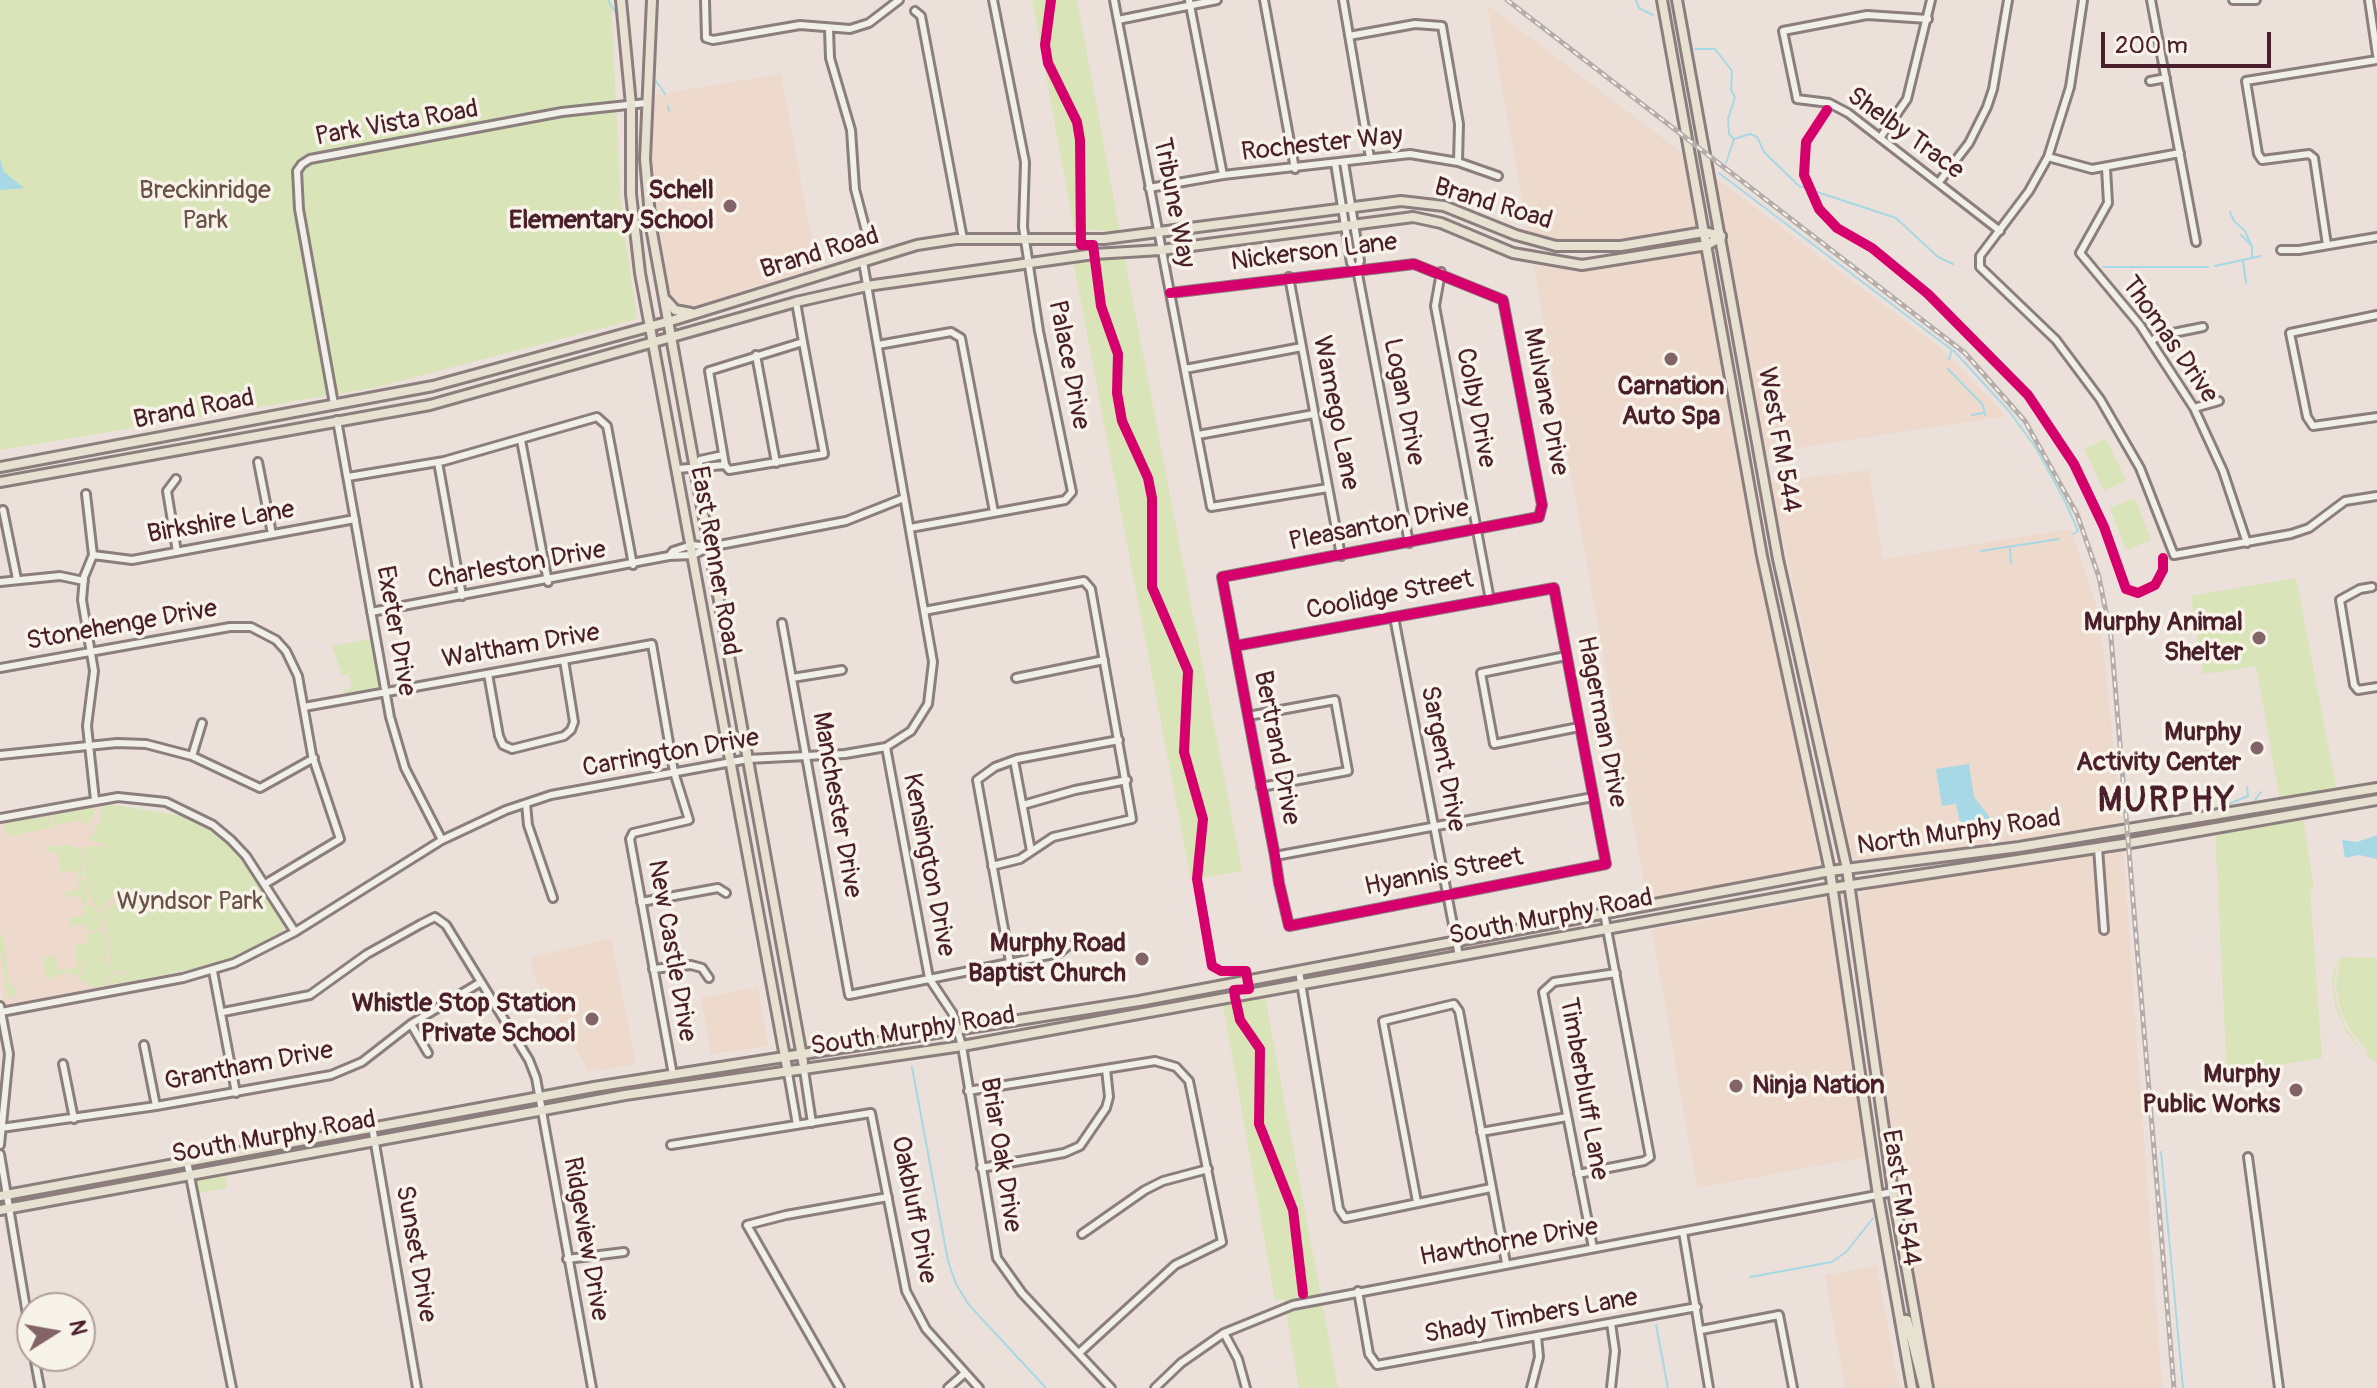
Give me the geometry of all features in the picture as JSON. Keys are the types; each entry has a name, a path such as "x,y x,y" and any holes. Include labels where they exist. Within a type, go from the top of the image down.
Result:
{"main road":[{"name":"East Renner Road","path":"621,0 631,105 632,206 650,327 788,1073"},
{"name":"East Renner Road","path":"652,0 645,159 662,292 804,1070"},
{"name":"West FM 544","path":"1662,0 1750,489 1830,871"},
{"name":"West FM 544","path":"1677,0 1765,486 1849,885"},
{"name":"Brand Road","path":"0,467 377,398 668,322 917,245 963,239 1104,239 1346,207 1420,202 1467,214 1542,244 1621,246 1704,232 1721,236"},
{"name":"Brand Road","path":"0,482 430,405 796,302 867,286 1094,254 1161,250 1413,217 1441,223 1513,253 1549,262 1582,265 1624,261 1707,245 1721,236"},
{"path":"1621,246 1624,261"},
{"path":"662,292 673,309 696,314"},
{"path":"488,371 493,388"},
{"path":"1732,391 1748,387"},
{"path":"334,404 337,420"},
{"path":"1750,489 1765,486"},
{"path":"1784,655 1798,653"},
{"name":"North Murphy Road","path":"1830,871 2003,849 2377,788"},
{"path":"2322,797 2324,810"},
{"name":"North Murphy Road","path":"1832,888 2098,848 2377,800"},
{"path":"2003,849 2006,862"},
{"name":"South Murphy Road","path":"3,1195 539,1097 802,1057 1103,1006 1830,871"},
{"name":"East FM 544","path":"1830,871 1878,1195 1912,1388"},
{"path":"1753,885 1755,901"},
{"name":"East FM 544","path":"1849,885 1893,1192 1926,1388"},
{"name":"South Murphy Road","path":"4,1209 542,1111 962,1046 1832,888"},
{"path":"1691,897 1694,912"},
{"path":"1103,1006 1105,1020"},
{"path":"1852,1011 1868,1010"},
{"path":"1900,1320 1907,1320 1926,1388"}],"street":[{"path":"705,0 706,38 713,40 800,25 850,29 869,23 899,0"},
{"name":"Palace Drive","path":"993,0 1025,162 1026,239 1070,497 994,512"},
{"name":"Tribune Way","path":"1114,0 1211,507 1328,488"},
{"path":"1118,20 1189,3 1217,0"},
{"path":"1264,0 1295,169"},
{"path":"1343,0 1370,158"},
{"path":"1880,138 1907,99 1931,0"},
{"path":"1939,182 1969,143 1987,107 2008,0"},
{"path":"2083,0 2070,87 2048,157 1980,256 1979,264 2056,340 2100,399 2140,468 2174,555 2304,530 2345,501 2377,496"},
{"path":"2151,0 2196,242"},
{"path":"2233,0 2256,0"},
{"path":"2327,245 2314,158 2309,154 2262,160 2258,154 2246,88 2250,78 2377,58 2369,0"},
{"path":"1189,3 1223,175"},
{"path":"915,11 921,16 963,239"},
{"name":"Shelby Trace","path":"1928,19 1867,15 1783,31 1797,99 1834,105 2000,231"},
{"path":"1349,36 1415,24 1442,26 1459,124 1458,162"},
{"path":"829,29 830,58 851,130 855,189 866,231"},
{"path":"2150,81 2166,78"},
{"name":"Park Vista Road","path":"334,404 299,209 297,171 302,164 310,159 562,112 646,103"},
{"path":"2048,157 2080,168 2106,168 2180,153"},
{"name":"Rochester Way","path":"1149,188 1223,175 1410,154 1458,162 1498,176"},
{"name":"Logan Drive","path":"1344,162 1346,207"},
{"name":"Logan Drive","path":"1335,163 1349,223 1351,263 1357,269 1409,543"},
{"name":"Thomas Drive","path":"2106,168 2108,203 2080,253 2152,341 2194,408 2223,471 2247,543"},
{"path":"2281,250 2377,237"},
{"path":"863,262 934,678 928,704 911,731 886,747"},
{"name":"Nickerson Lane","path":"1170,293 1414,264 1441,272 1503,300"},
{"name":"Colby Drive","path":"1441,272 1435,306 1490,600"},
{"name":"Wamego Lane","path":"1289,277 1341,556"},
{"name":"Mulvane Drive","path":"1503,300 1541,512"},
{"path":"677,469 696,466 702,470 776,463 824,454 796,302"},
{"path":"2377,315 2290,333 2307,417 2313,426 2377,417"},
{"path":"2152,341 2158,336 2203,327"},
{"path":"878,345 951,332 961,338 994,512 910,528"},
{"path":"726,467 711,369 803,342"},
{"path":"1185,369 1302,347"},
{"path":"756,355 776,463"},
{"path":"2194,408 2219,401"},
{"path":"1198,435 1314,414"},
{"path":"348,477 438,462 591,417 601,419 607,426 633,565"},
{"name":"Exeter Drive","path":"337,420 385,692 405,768 442,840"},
{"path":"521,440 548,582"},
{"path":"696,466 700,460 723,455"},
{"path":"258,462 272,534"},
{"path":"438,462 462,596"},
{"path":"176,479 167,491 177,552"},
{"path":"86,494 93,555 84,581 82,600 94,683 87,746 95,800"},
{"name":"Charleston Drive","path":"371,612 548,582 633,565 669,556 673,551 846,521 904,498"},
{"path":"3,510 17,579"},
{"name":"Pleasanton Drive","path":"1222,577 1539,517 1541,512"},
{"name":"Birkshire Lane","path":"93,555 132,560 355,519"},
{"path":"0,582 60,576 84,581"},
{"name":"Bertrand Drive","path":"1222,577 1289,926"},
{"path":"924,611 1089,583 1132,819 1053,837 1011,862 992,866"},
{"path":"2372,587 2360,589 2340,600 2354,685 2358,690 2377,687"},
{"name":"Coolidge Street","path":"1235,646 1554,588"},
{"name":"Hagerman Drive","path":"1554,588 1606,864"},
{"name":"Sargent Drive","path":"1394,617 1459,956"},
{"name":"Manchester Drive","path":"782,623 849,995 929,978"},
{"name":"Stonehenge Drive","path":"0,668 230,627 251,627 276,640 286,651 298,676 314,758 340,839 265,884"},
{"name":"Waltham Drive","path":"304,707 652,644"},
{"name":"New Castle Drive","path":"652,644 674,772 689,820 633,833 630,839 673,1075"},
{"path":"1566,656 1481,673 1494,744 1579,727"},
{"path":"488,674 499,736 503,745 512,749 564,736 571,730 574,722 564,660"},
{"path":"1016,678 1104,660"},
{"path":"792,678 842,670"},
{"path":"1248,716 1335,700 1348,771 1261,787"},
{"path":"192,756 202,723"},
{"path":"1010,962 977,780 995,767 1014,760 1119,740"},
{"path":"0,755 87,746 146,744 192,756 260,788 314,758"},
{"name":"Carrington Drive","path":"1,1009 213,971 248,958 442,840 551,795 748,759 886,747"},
{"name":"Kensington Drive","path":"886,747 929,978 947,1001 958,1031"},
{"path":"1014,760 1031,851"},
{"path":"1023,805 1049,796 1127,780"},
{"path":"1275,856 1593,797"},
{"path":"0,818 95,800 136,798 166,802 190,812 231,840 265,884 295,932"},
{"path":"526,804 528,825 553,898"},
{"path":"2098,848 2104,930"},
{"name":"Hyannis Street","path":"1289,926 1606,864"},
{"path":"641,902 718,888 726,893"},
{"path":"1578,1174 1644,1161 1650,1157 1604,913"},
{"name":"Ridgeview Drive","path":"223,1012 294,1000 322,989 367,954 435,917 446,925 529,1060 542,1111 592,1388"},
{"path":"929,978 1059,953 1069,945"},
{"path":"653,969 691,965 702,968 709,978"},
{"path":"213,971 236,1093"},
{"path":"1299,971 1339,1209 1344,1215 1356,1217 1491,1188"},
{"name":"Timberbluff Lane","path":"1593,1248 1543,996 1547,986 1616,973"},
{"name":"Grantham Drive","path":"1,1128 236,1093 347,1069 376,1053 411,1024 481,982"},
{"path":"1417,1202 1383,1021 1454,1004 1459,1011 1506,1263"},
{"path":"0,1145 9,1054 1,1009"},
{"path":"411,1024 428,1053"},
{"name":"Briar Oak Drive","path":"958,1031 997,1258 1022,1293 1111,1388"},
{"path":"144,1045 156,1106"},
{"path":"968,1091 1155,1061 1176,1067 1189,1081 1223,1240 1219,1246 1175,1265 1079,1353"},
{"path":"63,1064 74,1119"},
{"path":"981,1168 1064,1153 1080,1146 1106,1108 1109,1097 1106,1069"},
{"name":"East Renner Road","path":"804,1070 812,1123"},
{"name":"East Renner Road","path":"788,1073 797,1125"},
{"name":"Oakbluff Drive","path":"812,1123 871,1113 899,1263 910,1300 926,1329 979,1388"},
{"path":"1481,1132 1567,1117"},
{"path":"671,1145 812,1123"},
{"name":"Sunset Drive","path":"372,1126 417,1388"},
{"path":"0,1154 4,1209 21,1292"},
{"path":"2248,1157 2279,1388"},
{"path":"187,1161 232,1388"},
{"path":"1082,1234 1145,1190 1163,1181 1208,1169"},
{"name":"Hawthorne Drive","path":"1155,1388 1181,1363 1224,1333 1279,1309 1358,1291 1893,1192"},
{"path":"840,1388 747,1225 888,1197"},
{"path":"1683,1232 1709,1388"},
{"path":"567,1259 624,1252"},
{"name":"Shady Timbers Lane","path":"1358,1291 1373,1364 1697,1307"},
{"path":"1701,1330 1779,1315 1793,1388"},
{"path":"1611,1323 1615,1351 1611,1388"},
{"path":"1224,1333 1238,1359 1246,1388"},
{"path":"1531,1388 1539,1357 1537,1336"},
{"path":"948,1388 965,1373"}],"shaded area":[{"path":"1487,5 1685,155 1699,228 1629,240 1562,244 1529,238"},
{"name":"Schell Elementary School","path":"781,74 817,267 688,308 671,299 658,240 652,172 654,95"},
{"path":"1716,178 1941,348 2006,416 1765,453"},
{"path":"1703,251 1819,861 1813,870 1647,901 1533,262 1575,269 1612,267"},
{"path":"1869,470 1883,559 2071,529 2100,618 2122,825 1860,862 1849,854 1770,482"},
{"path":"102,803 135,982 3,1006 0,988 0,820"},
{"path":"2123,848 2162,1388 1934,1388 1889,1130 1877,1024 1857,899 1870,888"},
{"path":"1825,898 1842,976 1866,1157 1697,1188 1652,930"},
{"name":"Whistle Stop Station Private School","path":"611,938 636,1064 589,1072 532,973 532,957"},
{"path":"758,987 768,1046 711,1054 701,998"},
{"path":"1877,1266 1899,1388 1845,1388 1825,1275"}],"green space":[{"name":"Breckinridge Park","path":"0,0 611,0 621,209 637,319 373,388 0,450"},
{"path":"1032,0 1077,0 1120,232 1074,229"},
{"path":"1103,256 1125,260 1242,871 1191,880 1073,260"},
{"path":"2106,439 2126,480 2104,491 2084,449"},
{"path":"2135,498 2151,540 2126,550 2110,508"},
{"path":"2296,578 2337,791 2280,800 2256,666 2203,674 2191,596"},
{"path":"371,639 380,690 345,697 344,690 352,688 349,674 342,675 332,646"},
{"name":"Wyndsor Park","path":"102,803 190,817 212,830 236,851 255,876 285,925 283,933 223,963 106,986 114,974 123,975 133,969 117,974 109,966 107,926 101,913 115,901 118,890 100,910 88,896 83,852 88,846 110,847 86,838 94,835 93,830 100,823"},
{"path":"93,807 95,813 90,822 82,824 82,820 54,825 52,815"},
{"path":"50,816 53,830 48,828 7,837 5,823"},
{"path":"2303,817 2314,889 2310,890 2322,1058 2227,1074 2215,832"},
{"path":"70,845 82,850 83,877 78,878 76,870 61,873 57,851 47,853 46,847"},
{"path":"78,880 85,881 87,904 82,905 80,895 66,898 65,892 79,889"},
{"path":"92,905 101,916 103,928 87,932 85,924 70,926 69,918 84,916 82,907"},
{"path":"105,931 106,957 82,967 78,951 81,968 78,976 69,974 68,969 77,967 75,945 88,943 87,934"},
{"path":"3,934 9,982 18,991 8,1000 0,950 0,936"},
{"path":"55,953 58,970 66,969 67,974 45,979 44,955 48,958"},
{"path":"2340,957 2377,958 2377,1063 2366,1055 2368,1051 2350,1030 2341,1012 2336,985"},
{"path":"2338,958 2334,984 2337,1005 2345,1026 2364,1054 2346,1032 2335,1007 2332,977"},
{"path":"105,959 112,974 104,986 93,987 79,978 85,965"},
{"path":"1265,997 1338,1388 1299,1388 1284,1299 1275,1300 1223,1004"},
{"path":"225,1176 227,1188 199,1193 197,1181"}],"water":[{"path":"0,159 4,172 24,188 0,190"},
{"path":"1969,764 1974,797 1989,816 1991,831 1970,837 1962,832 1956,804 1942,806 1936,769"},
{"path":"2377,835 2377,859 2359,855 2345,858 2342,840 2357,842"}],"waterway":[{"path":"608,0 617,15"},
{"path":"1636,0 1639,8 1653,15"},
{"path":"1695,49 1715,49 1732,71 1731,90 1735,97 1728,119 1729,134 1734,139 1750,134 1757,137 1764,152 1799,186 1896,218 1938,257 1953,264"},
{"path":"656,81 665,94"},
{"path":"668,106 669,111"},
{"path":"1726,163 1734,139"},
{"path":"1719,173 1952,350 1949,359"},
{"path":"2230,212 2234,221 2245,231 2251,245"},
{"path":"2241,235 2252,246 2252,258"},
{"path":"2215,266 2261,256"},
{"path":"2243,261 2246,283"},
{"path":"2103,267 2208,267"},
{"path":"1954,351 2009,411 2036,448 2078,531 2073,534"},
{"path":"1948,369 1983,405 1985,415"},
{"path":"1972,415 1983,413"},
{"path":"1981,551 2059,539"},
{"path":"2010,549 2011,563"},
{"path":"2229,804 2248,796 2247,787"},
{"path":"2255,800 2261,792"},
{"path":"912,1067 948,1261 956,1284 969,1305 1046,1388"},
{"path":"2161,1152 2183,1388"},
{"path":"1750,1277 1832,1262 1847,1251 1873,1218"},
{"path":"1656,1325 1668,1388"}],"railway":[{"path":"1507,0 1965,353 2025,421 2077,514 2099,577 2111,637 2174,1388"}],"cycle path":[{"path":"1051,0 1045,45 1048,63 1077,122 1080,140 1081,245 1093,245 1101,306 1118,354 1117,393 1122,421 1148,478 1152,498 1152,587 1188,671 1184,752 1203,819 1197,879 1212,966 1221,971 1246,971 1249,989 1234,990 1235,997 1240,1020 1260,1049 1259,1124 1293,1210 1303,1294"},
{"path":"1827,110 1806,142 1804,175 1819,209 1837,228 1872,248 1928,294 2028,395 2074,464 2104,527 2126,589 2138,593 2155,585 2163,570 2163,558"},
{"path":"1170,293 1414,264 1503,300 1542,505 1539,517 1222,577 1279,883 1289,926 1606,864 1554,588 1235,646"}],"place":[{"name":"Schell Elementary School","path":"730,206"},
{"name":"Carnation Auto Spa","path":"1671,359"},
{"name":"Murphy Animal Shelter","path":"2259,638"},
{"name":"Murphy Activity Center","path":"2257,748"},
{"name":"Murphy Road Baptist Church","path":"1142,959"},
{"name":"Whistle Stop Station Private School","path":"592,1019"},
{"name":"Ninja Nation","path":"1736,1086"},
{"name":"Murphy Public Works","path":"2296,1090"}],"district":[{"name":"MURPHY","path":"2167,802"}]}
